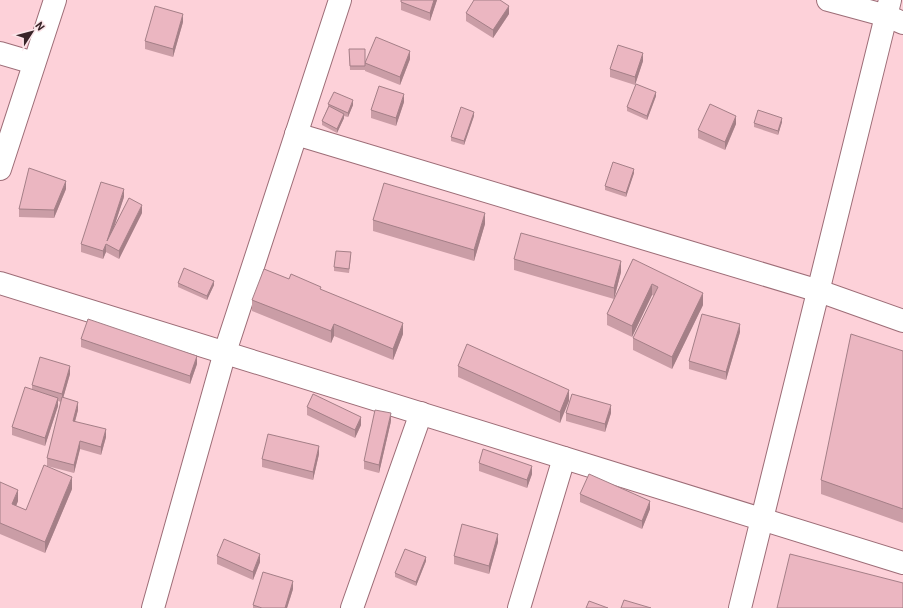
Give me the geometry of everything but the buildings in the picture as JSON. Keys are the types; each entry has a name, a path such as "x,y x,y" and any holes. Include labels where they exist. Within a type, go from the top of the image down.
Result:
{"street":[{"path":"0,169 55,0"},
{"path":"153,608 225,352 340,0"},
{"path":"740,608 819,291 893,13 828,0"},
{"path":"0,52 34,63"},
{"path":"296,134 819,291 903,321"},
{"path":"0,283 903,563"},
{"path":"352,608 421,413"},
{"path":"519,608 564,458"}]}
